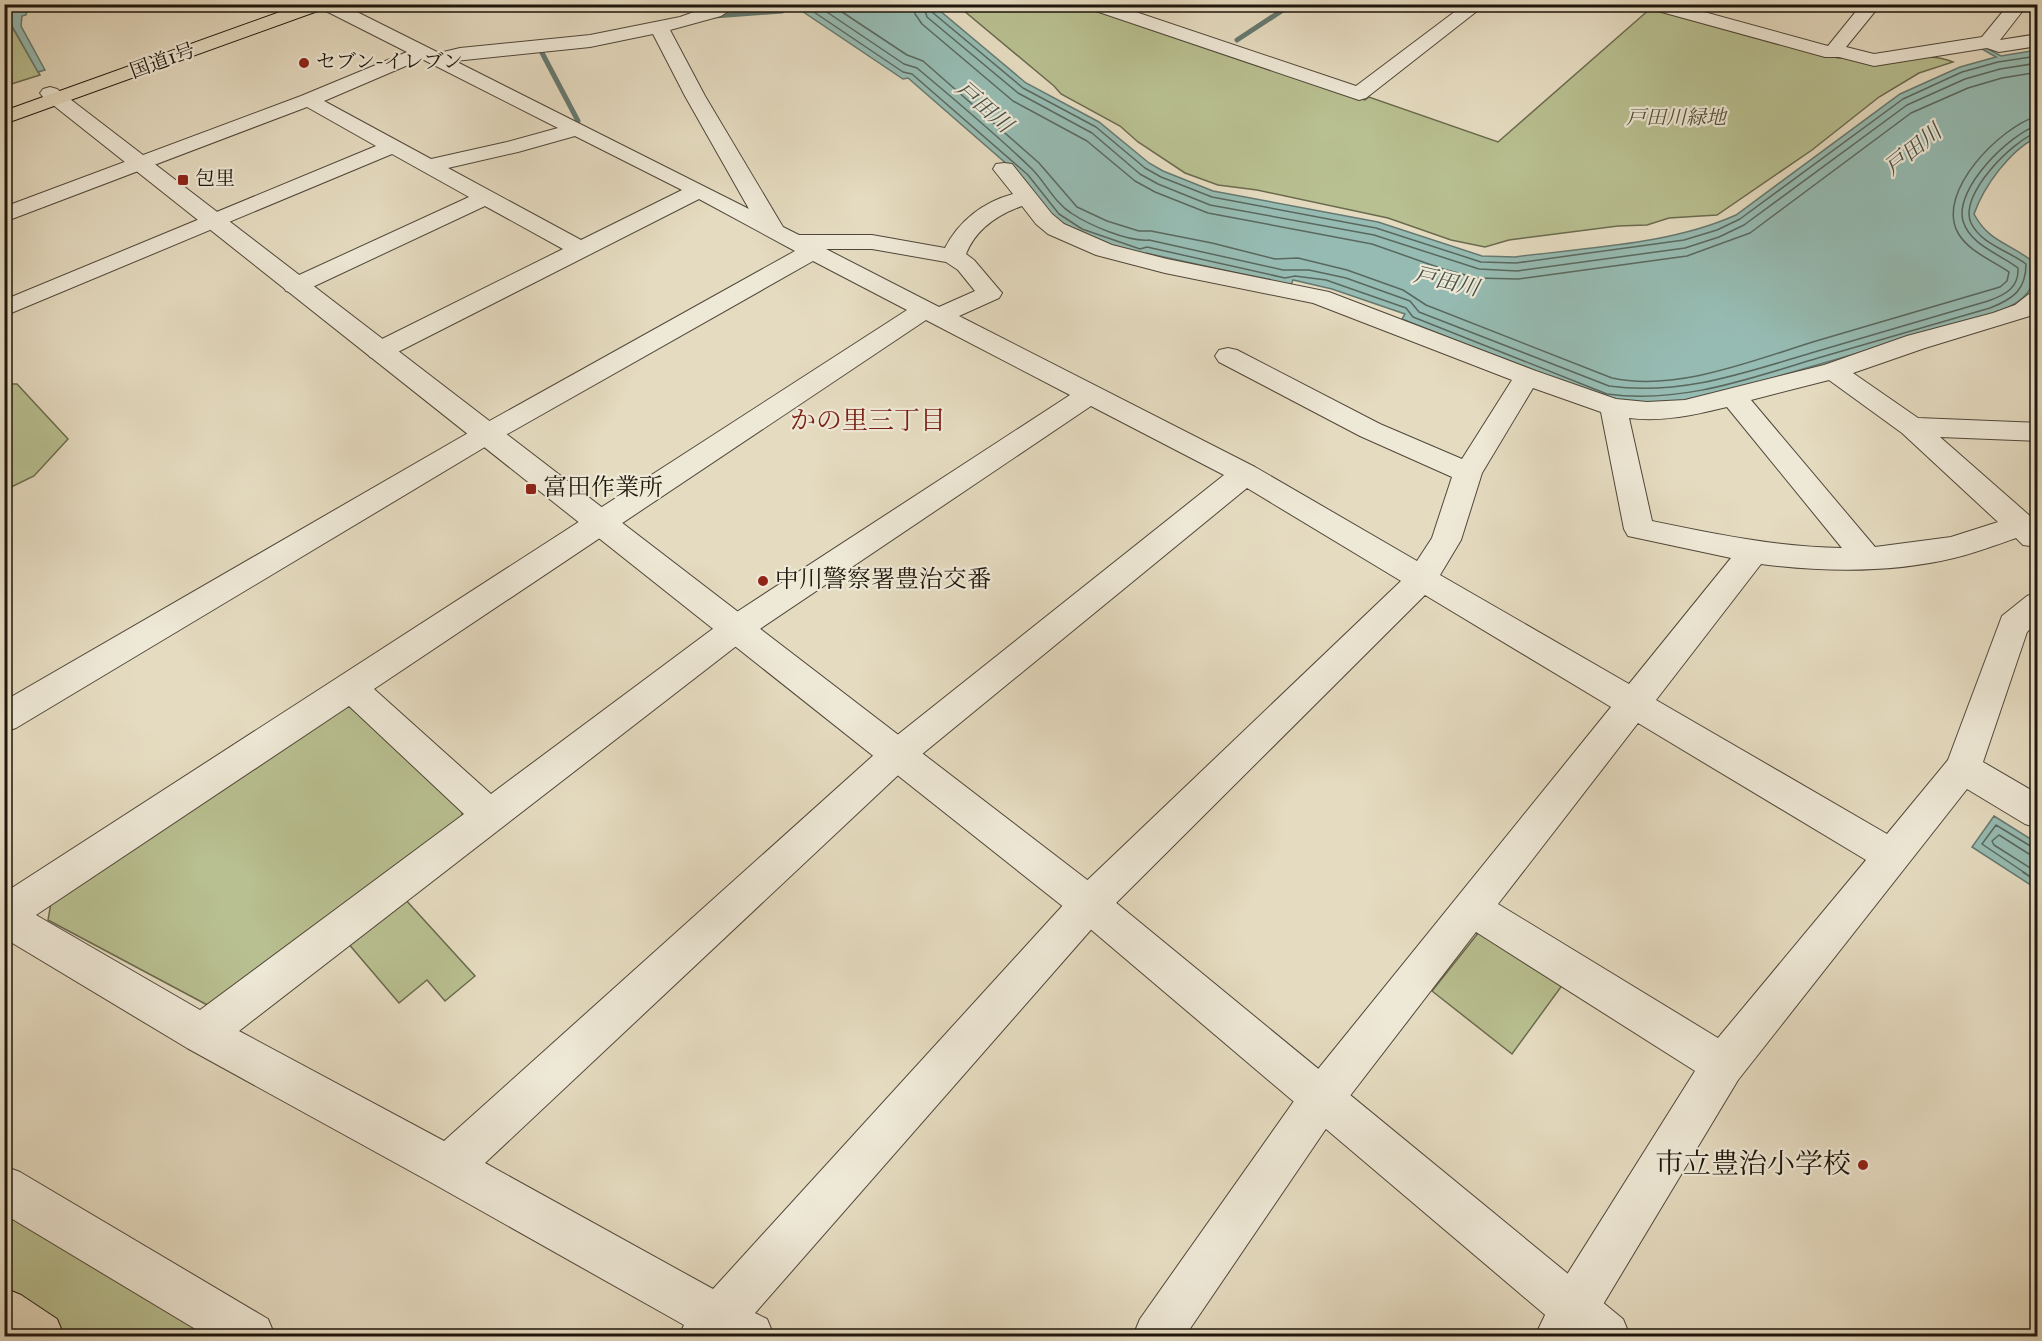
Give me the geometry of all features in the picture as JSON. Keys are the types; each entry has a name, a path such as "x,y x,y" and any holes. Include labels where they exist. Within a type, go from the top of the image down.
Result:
{"highway":[{"name":"国道1号","path":"8,113 304,4"},
{"name":"国道1号","path":"54,96 325,5"},
{"path":"8,113 174,47 189,45"},
{"path":"4,1312 40,1336"}],"street":[{"path":"4,214 430,55 590,41 659,28 715,12 730,4"},
{"path":"1100,6 1359,94 1477,4"},
{"path":"1658,5 1832,53 1872,4"},
{"path":"1988,42 2019,4"},
{"path":"325,5 699,190 773,231 1245,474 1892,856"},
{"path":"659,28 695,96 773,231"},
{"path":"1834,50 1874,60 1988,42 1999,46 2037,40"},
{"path":"54,96 212,222 1089,904 1321,1099 1579,1327 1723,1065 1963,768 2013,625 2037,604"},
{"path":"308,100 580,249"},
{"path":"427,166 511,148 577,129"},
{"path":"4,309 391,147"},
{"path":"1004,169 1026,198 1056,229 1104,250 1165,266 1320,297 1527,377 1614,407 1647,411 1685,410 1833,370 1916,342 2002,318 2024,310 2037,299"},
{"path":"379,351 699,190"},
{"path":"295,286 485,198"},
{"path":"953,256 957,245 987,213 1008,201 1026,198"},
{"path":"4,718 804,247 872,242 953,256 966,265 990,293 932,313 601,524 4,916 202,1034 448,1167 723,1331 1089,904 1421,580 1446,540 1468,473 1527,377"},
{"path":"1228,356 1370,429 1468,473"},
{"path":"1833,370 1912,427 2029,533"},
{"path":"202,1034 737,628 1091,394"},
{"path":"1734,396 1868,559"},
{"path":"1614,407 1639,529 1753,552 1802,558 1868,559 1953,548 2029,533"},
{"path":"1912,427 2037,432"},
{"path":"448,1167 898,754 1245,474"},
{"path":"1157,1336 1321,1099 1753,552"},
{"path":"351,688 490,816"},
{"path":"1963,768 2037,813"},
{"path":"1471,908 1723,1065"},
{"path":"4,1188 251,1336"}],"green space":[{"name":"戸田川緑地","path":"957,5 1079,5 1365,100 1369,97 1498,142 1651,8 1838,58 1875,64 1924,57 1953,62 1919,73 1879,97 1812,150 1717,215 1669,218 1647,225 1618,226 1509,240 1485,247 1451,240 1388,218 1257,190 1218,185 1185,173 1138,142 1120,126 1061,94"},
{"path":"11,25 40,75 5,86 5,27"},
{"path":"5,384 17,384 68,439 34,476 5,490"},
{"path":"341,707 357,707 462,810 462,820 213,1008 48,920 52,897"},
{"path":"404,898 475,976 445,1001 427,980 399,1003 347,942"},
{"path":"1479,932 1566,980 1512,1054 1432,991"},
{"path":"5,1199 225,1336 5,1336"}],"water":[{"path":"4,5 29,5 26,15 22,16 21,26 45,70 38,72 11,24 5,22"},
{"name":"戸田川","path":"793,5 933,5 1026,83 1099,122 1149,163 1163,171 1213,191 1378,222 1482,256 1515,257 1628,244 1710,225 1736,215 1900,94 1960,67 1996,57 1982,49 1986,48 2001,56 2037,50 2037,137 2017,151 1999,170 1984,192 1974,214 1993,236 2032,261 2033,281 2031,288 2022,298 2011,306 1992,314 1745,386 1676,402 1650,405 1605,400 1402,319 1405,314 1332,289 1293,280 1291,285 1146,253 1142,256 1079,234 1054,218 1024,179 908,78 903,79"},
{"path":"1994,816 2037,843 2037,889 1972,847"}],"waterway":[{"path":"1237,40 1292,4"},
{"path":"714,16 782,11"},
{"path":"546,48 540,49 578,121"}],"place":[{"name":"セブン-イレブン","path":"304,63"},
{"name":"包里","path":"183,180"},
{"name":"富田作業所","path":"531,489"},
{"name":"中川警察署豊治交番","path":"763,581"},
{"name":"市立豊治小学校","path":"1863,1165"}],"district":[{"name":"かの里三丁目","path":"868,422"}]}
